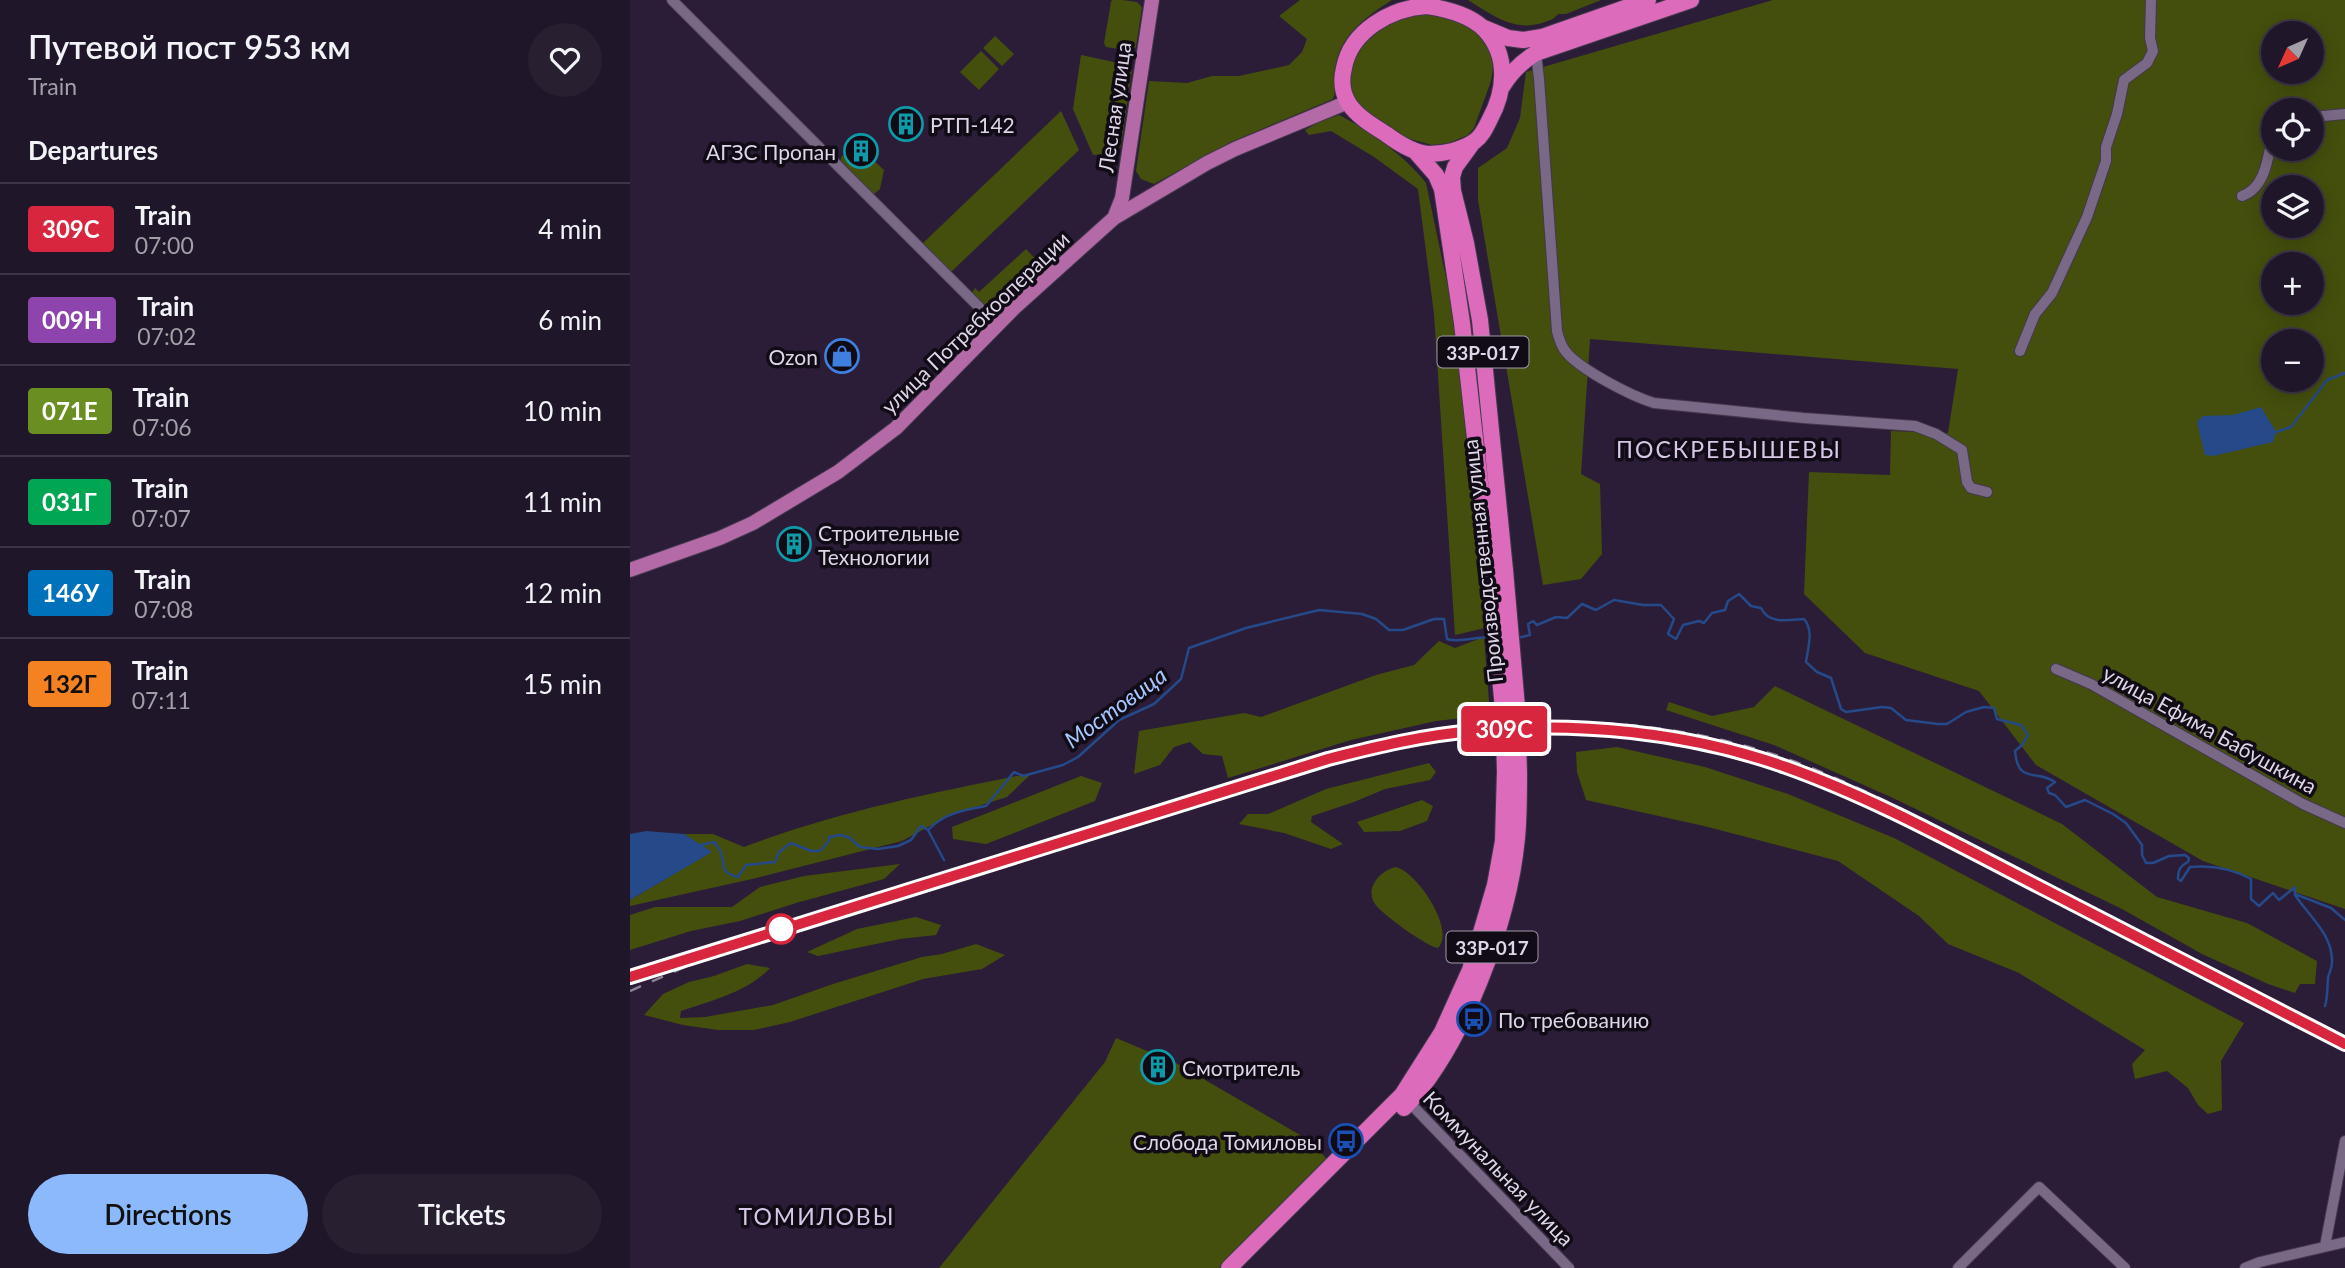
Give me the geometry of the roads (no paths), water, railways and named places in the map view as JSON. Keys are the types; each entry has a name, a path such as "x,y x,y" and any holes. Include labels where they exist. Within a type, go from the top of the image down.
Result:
{"highway":[{"path":"1348,102 1343,92 1342,78 1345,62 1353,46 1375,24 1410,7 1427,6 1455,12 1484,28 1508,38 1522,40 1542,37 1648,0"},
{"name":"33Р-017","path":"1348,102 1366,121 1415,151 1429,154 1451,152 1473,143 1489,121 1501,89 1522,61 1535,53 1691,0"},
{"name":"33Р-017","path":"1484,28 1496,44 1501,59 1501,89"},
{"name":"Производственная улица","path":"1473,143 1455,167 1453,191 1480,320 1498,571"},
{"name":"Производственная улица","path":"1242,1268 1435,1068 1486,968 1511,882 1517,838 1512,772 1517,707 1441,189 1436,175 1415,151"},
{"name":"Производственная улица","path":"1229,1268 1406,1098"}],"main road":[{"name":"Лесная улица","path":"1114,218 1122,198 1152,0"},
{"name":"улица Потребкооперации","path":"630,570 720,538 838,472 896,428 997,325 1114,218 1235,149 1348,102"},
{"path":"1126,171 1128,181 1135,191 1142,196 1150,196"}],"street":[{"path":"672,0 997,325"},
{"path":"2020,351 2035,314 2052,293 2087,217 2106,161 2106,147 2124,80 2147,64 2153,51 2150,38 2151,0"},
{"path":"1535,53 1557,331 1561,344 1572,358 1638,398 1654,403 1915,426 1936,434 1962,450 1970,488 1987,492"},
{"path":"2324,116 2345,114"},
{"path":"2242,196 2250,193 2260,183 2266,161"},
{"name":"улица Ефима Бабушкина","path":"2056,668 2091,684 2303,804 2345,823"},
{"name":"Коммунальная улица","path":"1406,1098 1569,1268"},
{"path":"2325,1246 2345,1141"},
{"path":"1958,1268 2039,1187 2124,1268"},
{"path":"2245,1268 2345,1242"}],"water":[{"path":"2261,407 2276,432 2273,442 2213,456 2205,455 2197,422 2203,416 2233,415"},
{"path":"646,831 684,834 712,852 630,900 630,834"}],"waterway":[{"path":"2276,432 2291,427 2327,380 2345,373"},
{"name":"Мостовица","path":"1517,638 1530,635 1528,624 1533,621 1537,625 1556,617 1567,618 1582,604 1596,610 1614,600 1661,605 1674,619 1668,634 1676,639 1683,625 1699,621 1704,623 1712,613 1725,610 1728,601 1739,594 1751,606 1761,608 1774,619 1804,619 1810,634 1806,662 1817,672 1831,678 1841,709 1846,712 1891,708 1906,720 1947,724 1966,712 1984,707 1994,708 1997,719 2021,725 2028,735 2015,751 2020,768 2024,772 2055,782 2047,788 2049,793 2055,795 2066,807 2085,800 2126,823 2142,845 2142,855 2146,863 2169,856 2185,855 2189,858 2179,871 2178,879 2181,881 2190,867 2206,866 2229,870 2251,879 2251,899 2259,906 2273,893 2279,900 2295,887 2295,894 2331,908 2345,920"},
{"name":"Мостовица","path":"699,848 714,842 720,852 724,869 738,877 746,865 775,862 779,852 791,843 811,851 820,851 829,841 829,837 841,835 850,838 860,847 878,849 898,846 911,840 921,826 928,830 948,816 986,806 1014,772 1023,776 1063,765 1078,757 1119,720 1154,704 1181,679 1189,648 1246,628 1319,610 1362,614 1376,619 1389,630 1403,630 1434,619 1444,619 1447,639 1490,637"},
{"path":"928,830 944,860"},
{"path":"2295,895 2329,943 2332,964 2325,1006"}],"railway":[{"path":"630,972 1359,744 1474,726 1589,722 1702,736 1759,750 1814,769 1922,819 2345,1038"},
{"path":"630,991 710,956"}],"train":[{"name":"309С","path":"630,977 1328,759 1409,741 1472,731 1571,728 1621,732 1693,743 1739,753 1807,775 1954,843 2345,1044"}],"place":[{"name":"РТП-142","path":"906,124"},
{"name":"АГЗС Пропан","path":"861,151"},
{"name":"Ozon","path":"842,356"},
{"name":"Строительные Технологии","path":"794,544"},
{"name":"По требованию","path":"1474,1019"},
{"name":"Смотритель","path":"1158,1067"},
{"name":"Слобода Томиловы","path":"1346,1141"}],"district":[{"name":"ПОСКРЕБЫШЕВЫ","path":"1729,449"},
{"name":"ТОМИЛОВЫ","path":"817,1216"}]}
